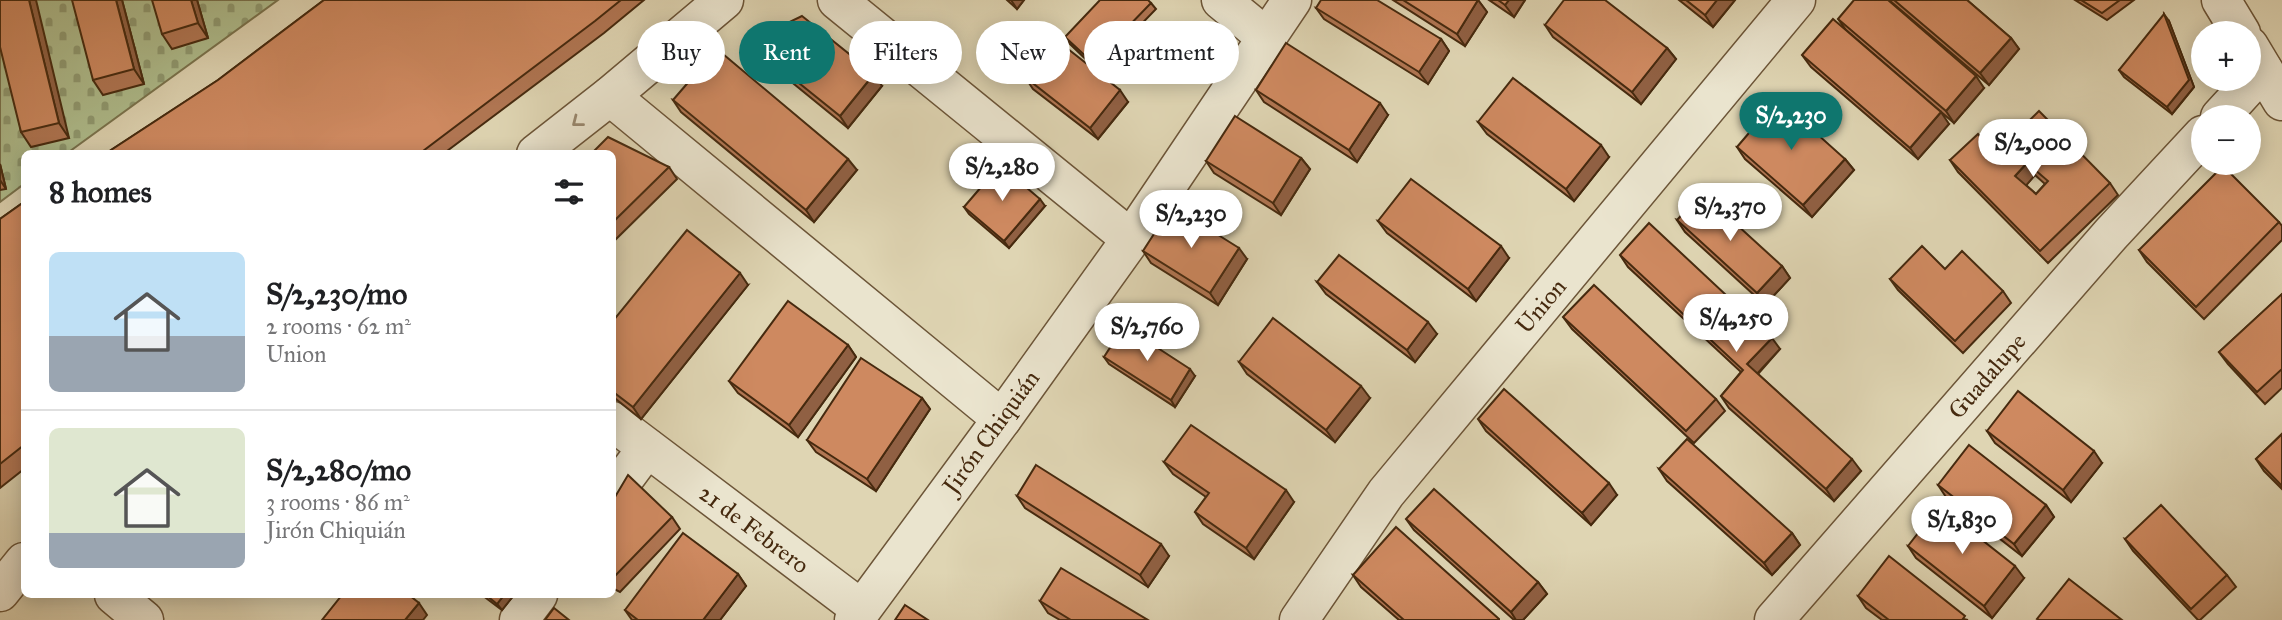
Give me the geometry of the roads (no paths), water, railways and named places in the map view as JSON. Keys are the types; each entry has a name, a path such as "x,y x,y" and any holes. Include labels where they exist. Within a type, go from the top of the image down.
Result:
{"street":[{"path":"541,150 724,0"},
{"path":"838,0 1130,239"},
{"path":"1221,0 1267,38"},
{"name":"Jirón Chiquián","path":"857,615 1002,419 1130,239 1292,0"},
{"name":"Union","path":"1299,620 1386,493 1796,0"},
{"path":"2221,0 2234,21"},
{"path":"2232,105 2265,72"},
{"path":"610,96 1002,419"},
{"name":"Guadalupe","path":"1774,620 2111,234 2191,148"},
{"name":"21 de Febrero","path":"616,424 857,615"},
{"path":"616,490 647,448"},
{"path":"0,592 21,566"},
{"path":"118,598 144,620"},
{"path":"519,620 536,598"}]}
